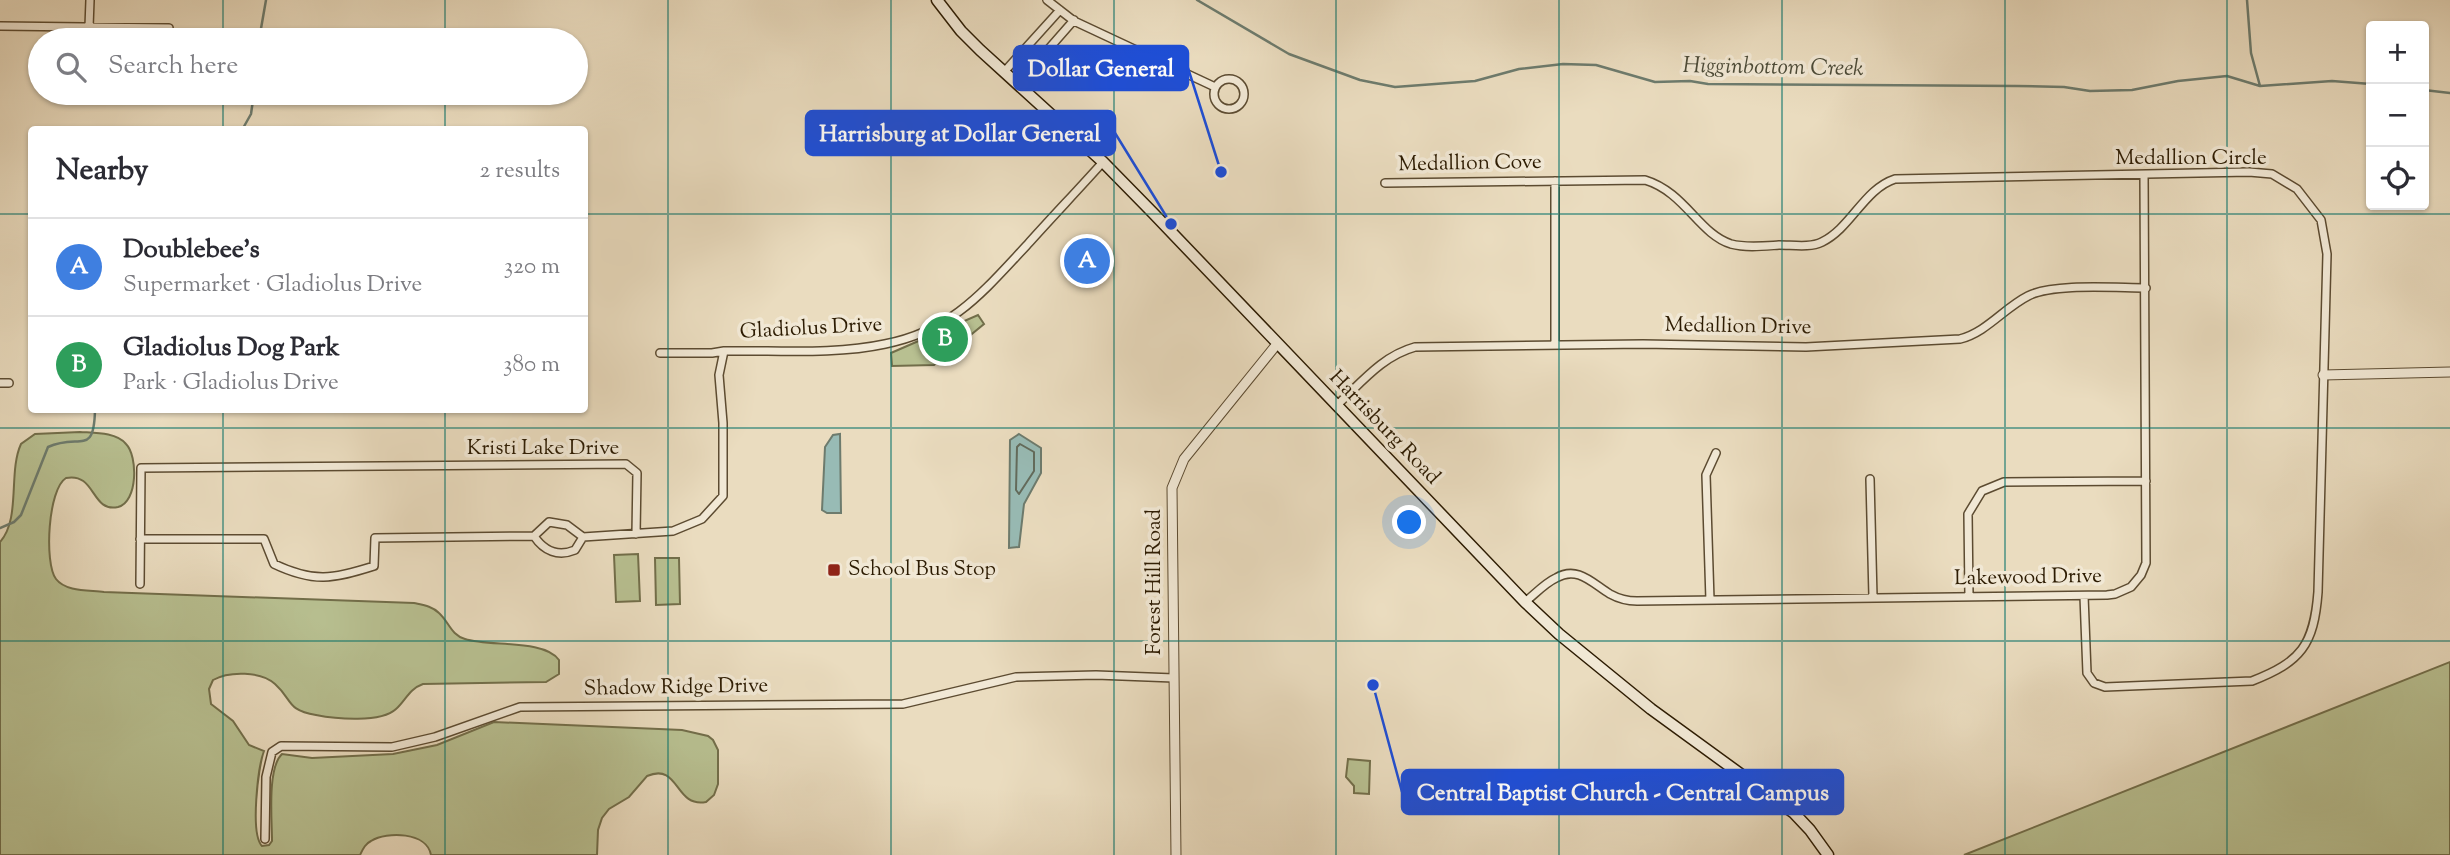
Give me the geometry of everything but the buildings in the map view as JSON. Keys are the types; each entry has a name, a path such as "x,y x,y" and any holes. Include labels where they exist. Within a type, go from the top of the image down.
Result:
{"main road":[{"name":"Harrisburg Road","path":"937,0 961,31 1003,72 1103,162 1525,602 1640,701 1794,813 1828,855"}],"street":[{"path":"89,27 90,0"},
{"path":"1047,0 1074,20 1215,87"},
{"path":"1003,72 1060,10"},
{"path":"1017,85 1074,20"},
{"path":"0,26 169,27"},
{"path":"1226,79 1235,80 1244,92 1242,101 1236,108 1221,107 1214,100 1215,87 1226,79"},
{"name":"Gladiolus Drive","path":"660,352 712,353 872,347 899,341 931,329 981,295 1103,162"},
{"name":"Medallion Circle","path":"1555,181 1638,180 1656,183 1674,195 1712,233 1729,243 1741,246 1807,245 1822,242 1833,235 1882,185 1895,179 2272,174 2297,189 2321,220 2327,254 2316,618 2306,642 2295,659 2252,681 2105,687 2094,683 2087,673 2084,596"},
{"name":"Lakewood Drive","path":"1525,602 1555,578 1576,574 1592,580 1610,594 1631,601 2084,596 2115,594 2131,587 2141,575 2146,563 2144,175"},
{"path":"1555,181 1555,345"},
{"name":"Medallion Cove","path":"1385,183 1555,181"},
{"name":"Medallion Drive","path":"1336,406 1387,358 1398,351 1415,347 1695,344 1806,346 1961,339 1978,333 2008,308 2040,291 2146,288"},
{"name":"Forest Hill Road","path":"1176,855 1172,488 1184,459 1277,344"},
{"path":"140,584 140,539 264,539 274,564 294,574 316,578 341,577 374,566 375,538 534,536 549,522 568,525 583,537 673,531 702,519 723,496 723,423 719,375 724,351"},
{"path":"2323,375 2450,372"},
{"path":"0,383 9,383"},
{"path":"1710,600 1706,475 1716,453"},
{"name":"Kristi Lake Drive","path":"140,539 141,468 626,464 637,473 636,534"},
{"path":"1870,479 1873,597"},
{"path":"1969,596 1968,514 1982,491 2004,482 2146,481"},
{"path":"534,536 542,548 559,553 575,550 583,537"},
{"name":"Shadow Ridge Drive","path":"265,839 266,777 272,752 281,746 392,747 435,737 520,707 903,704 1016,677 1096,675 1174,678"}],"green space":[{"path":"978,315 984,324 934,365 892,366 891,353"},
{"path":"35,434 105,434 122,440 133,458 134,478 129,497 118,507 103,504 89,486 76,478 66,478 60,485 52,511 49,543 52,571 56,579 66,586 104,592 414,603 436,611 453,631 465,639 529,646 552,653 559,660 559,674 546,682 423,684 389,713 358,719 335,718 299,710 275,684 262,677 236,674 213,680 209,689 211,704 233,721 249,745 264,751 259,771 256,815 258,839 262,846 269,845 272,841 272,782 277,761 282,754 312,758 393,754 437,745 494,722 682,730 708,736 718,750 718,784 714,795 706,802 696,802 688,799 666,775 658,773 647,776 629,797 609,809 602,818 598,830 597,855 431,855 422,842 396,835 371,841 360,855 0,855 0,542 10,521 15,468 21,444"},
{"path":"638,554 640,601 616,602 614,555"},
{"path":"655,558 679,558 680,604 656,605"},
{"path":"2450,662 2450,855 1964,855"},
{"path":"1348,759 1370,761 1369,794 1354,793 1354,786 1346,777"}],"water":[{"path":"840,434 841,513 827,513 822,510 825,447 833,435"},
{"path":"1019,434 1041,448 1041,473 1024,504 1019,547 1009,548 1010,440"}],"waterway":[{"path":"261,28 266,0"},
{"name":"Higginbottom Creek","path":"1197,0 1289,54 1360,80 1395,87 1475,81 1519,69 1563,64 1596,65 1655,82 1690,81 1708,84 2017,86 2064,87 2090,91 2132,90 2178,81 2227,76 2260,86 2332,81 2366,84"},
{"path":"2247,0 2251,53 2260,86"},
{"name":"Higginbottom Creek","path":"2429,91 2450,93"},
{"path":"244,126 252,105"},
{"path":"0,528 14,522 21,515 48,447 88,439 92,434 95,413"}],"place":[{"name":"Dollar General","path":"1221,172"},
{"name":"Harrisburg at Dollar General","path":"1171,224"},
{"name":"Doublebee's","path":"1087,261"},
{"name":"Gladiolus Dog Park","path":"945,339"},
{"name":"School Bus Stop","path":"834,570"},
{"name":"Central Baptist Church - Central Campus","path":"1373,685"}]}
